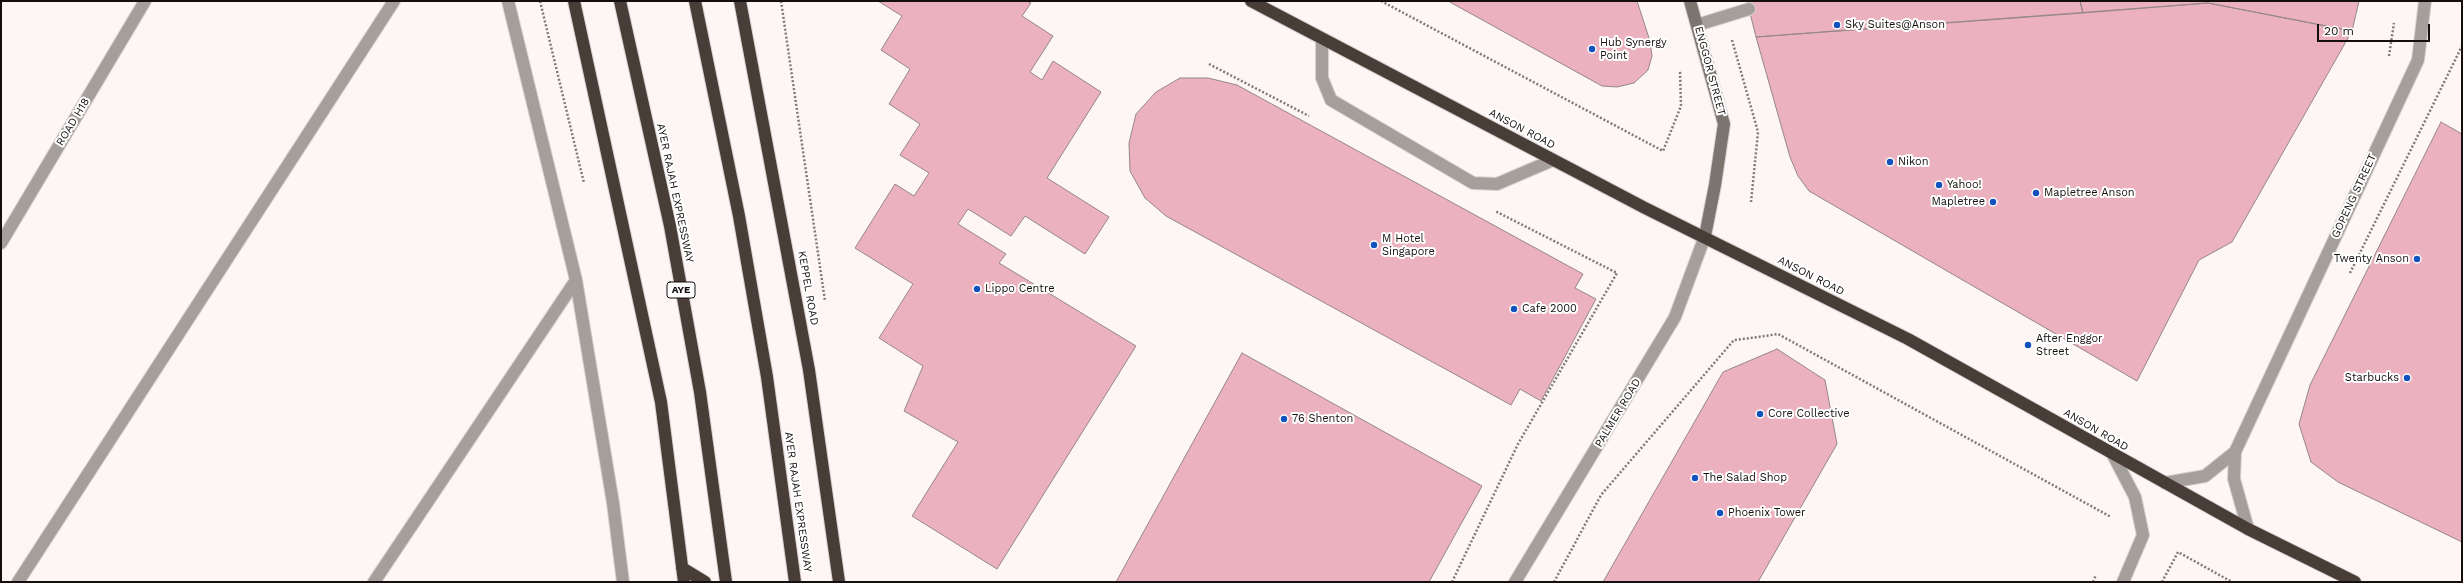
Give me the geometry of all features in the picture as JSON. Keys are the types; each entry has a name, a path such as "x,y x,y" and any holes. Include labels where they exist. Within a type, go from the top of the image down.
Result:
{"highway":[{"path":"574,1 661,402 684,582"},
{"name":"AYER RAJAH EXPRESSWAY","path":"620,1 672,241 700,392 726,582"},
{"name":"AYER RAJAH EXPRESSWAY","path":"695,1 742,232 767,376 796,582"},
{"name":"KEPPEL ROAD","path":"740,1 808,362 839,582"},
{"name":"ANSON ROAD","path":"1251,1 1554,160 1908,339 2113,456 2248,529 2355,582"},
{"path":"682,568 705,582"}],"street":[{"name":"ROAD H18","path":"1,243 145,1"},
{"path":"18,582 394,1"},
{"path":"508,1 576,280 613,503 623,582"},
{"name":"ENGGOR STREET","path":"1690,1 1724,124 1715,185 1705,236"},
{"name":"GOPENG STREET","path":"2248,529 2234,479 2235,452 2418,60 2426,1"},
{"path":"1697,25 1749,9"},
{"path":"1322,39 1322,78 1331,100 1473,183 1497,184 1554,160"},
{"name":"PALMER ROAD","path":"1515,582 1675,317 1705,236"},
{"path":"374,582 576,280"},
{"name":"GOPENG STREET","path":"2165,483 2205,476 2235,452"},
{"path":"2113,456 2135,497 2143,536 2123,582"}],"path":[{"path":"1381,1 1663,151 1681,106 1680,68"},
{"path":"2348,277 2462,46"},
{"path":"1452,582 1518,444 1617,273"},
{"path":"1554,582 1602,495 1734,340 1778,334 2117,520"},
{"path":"2162,582 2178,552 2232,582"}],"building":[{"name":"Lippo Centre","path":"878,1 1027,1 1031,3 1022,16 1053,36 1030,72 1042,80 1053,61 1101,92 1047,178 1109,217 1085,254 1025,216 1011,236 968,209 958,224 1006,254 999,263 1136,346 997,569 912,516 958,442 904,411 923,366 879,338 913,284 855,248 895,184 914,196 929,173 900,155 920,124 889,104 910,69 881,50 902,16"},
{"name":"Hub Synergy Point","path":"1448,1 1637,1 1650,41 1652,56 1648,70 1634,83 1617,87 1602,86"},
{"name":"Sky Suites@Anson","path":"1747,1 2080,1 2083,13 1756,37"},
{"path":"2080,1 2359,1 2352,31 2208,3 2083,13"},
{"name":"Mapletree Anson","path":"2208,3 2352,31 2232,242 2199,260 2137,381 1809,191 1798,176 1790,157 1756,37"},
{"name":"M Hotel Singapore","path":"1180,78 1208,78 1237,85 1583,274 1575,288 1596,299 1541,401 1520,389 1511,405 1166,216 1145,198 1130,171 1129,143 1136,114 1156,92"},
{"name":"Twenty Anson","path":"2441,122 2462,134 2462,542 2338,482 2311,462 2299,424 2310,385"},
{"name":"Phoenix Tower","path":"1777,349 1825,380 1837,444 1758,582 1603,582 1723,372"},
{"name":"76 Shenton","path":"1242,353 1482,486 1429,582 1116,582"}],"place":[{"name":"Sky Suites@Anson","path":"1837,25"},
{"name":"Hub Synergy Point","path":"1592,49"},
{"name":"Nikon","path":"1890,162"},
{"name":"Yahoo!","path":"1939,185"},
{"name":"Mapletree Anson","path":"2036,193"},
{"name":"Mapletree","path":"1993,202"},
{"name":"M Hotel Singapore","path":"1374,245"},
{"name":"Twenty Anson","path":"2417,259"},
{"name":"Lippo Centre","path":"977,289"},
{"name":"Cafe 2000","path":"1514,309"},
{"name":"After Enggor Street","path":"2028,345"},
{"name":"Starbucks","path":"2407,378"},
{"name":"Core Collective","path":"1760,414"},
{"name":"76 Shenton","path":"1284,419"},
{"name":"The Salad Shop","path":"1695,478"},
{"name":"Phoenix Tower","path":"1720,513"}]}
